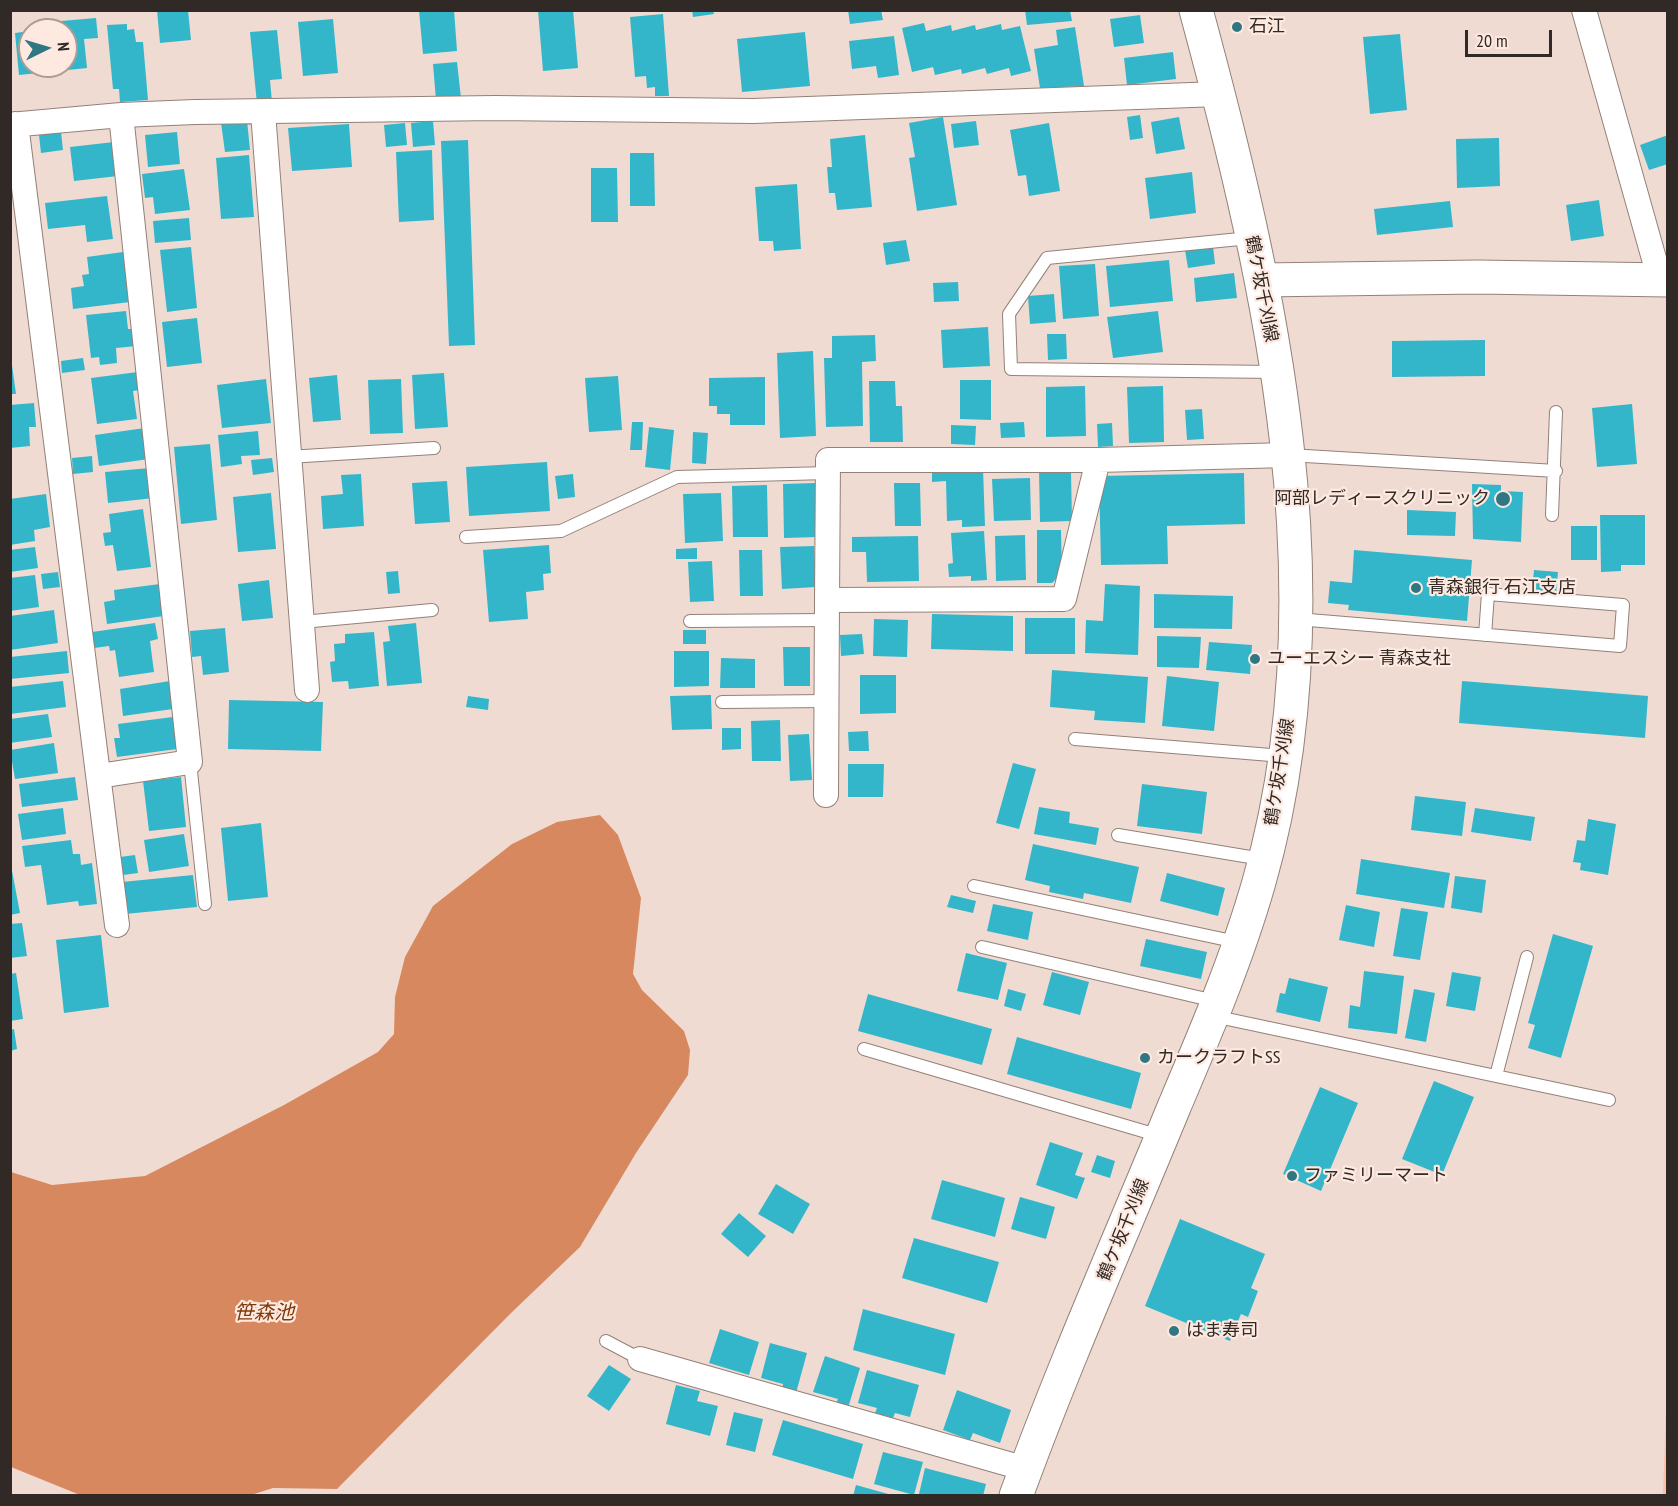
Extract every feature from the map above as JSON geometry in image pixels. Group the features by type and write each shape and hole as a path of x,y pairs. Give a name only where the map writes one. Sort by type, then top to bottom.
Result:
{"main road":[{"name":"鶴ケ坂千刈線","path":"1021,1482 1214,1009 1264,859 1285,756 1296,593 1288,455 1262,280 1219,94 1196,10"},
{"path":"1262,280 1478,277 1664,280"}],"street":[{"path":"1584,10 1664,280"},
{"path":"117,925 13,124 121,115 484,108 753,111 1219,94"},
{"path":"263,112 307,690"},
{"path":"99,776 190,762 121,115"},
{"path":"826,795 828,460 1098,460 1288,455"},
{"path":"827,610 1064,599 1098,460"},
{"path":"640,1359 1021,1482"}],"lane":[{"path":"1251,237 1047,258 1009,314 1011,369 1277,372"},
{"path":"1552,514 1556,471 1556,412"},
{"path":"288,457 434,448"},
{"path":"1288,455 1556,471"},
{"path":"466,537 561,531 677,477 828,473"},
{"path":"1295,619 1485,635 1620,646 1623,605 1488,594 1485,635"},
{"path":"302,622 432,610"},
{"path":"690,621 827,610"},
{"path":"722,702 827,701"},
{"path":"1075,739 1285,756"},
{"path":"190,762 206,904"},
{"path":"1118,836 1264,859"},
{"path":"974,886 1238,942"},
{"path":"982,946 1214,1009 1496,1076 1609,1100"},
{"path":"1496,1076 1527,957"},
{"path":"864,1049 1162,1137"},
{"path":"606,1341 640,1359"}],"shaded area":[{"path":"1667,1382 1668,1495 1663,1496 1663,1495"}],"water":[{"name":"笹森池","path":"600,815 618,835 641,898 633,974 642,990 684,1031 690,1050 688,1075 636,1153 580,1247 510,1314 337,1489 273,1488 248,1496 80,1495 11,1467 11,1172 52,1185 145,1176 284,1105 378,1052 394,1034 395,997 405,957 433,906 512,844 557,822"}],"building":[{"path":"157,10 188,10 191,40 160,43"},
{"path":"419,10 454,10 457,51 423,54"},
{"path":"538,10 573,10 578,68 543,71"},
{"path":"692,10 713,10 714,14 693,17"},
{"path":"848,10 881,10 883,20 850,24"},
{"path":"1025,10 1070,10 1072,21 1027,25"},
{"path":"663,14 669,96 655,96 655,87 647,88 646,76 635,77 630,17"},
{"path":"1140,15 1144,43 1114,47 1110,19"},
{"path":"96,18 98,38 84,39 87,68 78,69 78,20"},
{"path":"333,19 338,73 303,76 298,22"},
{"path":"924,23 926,31 951,25 952,31 975,25 976,30 1001,24 1002,30 1020,26 1031,71 1011,76 1009,68 987,74 985,68 962,74 961,69 935,75 933,67 912,72 902,28"},
{"path":"127,24 127,30 134,29 136,42 143,42 148,100 120,102 119,89 113,89 107,25"},
{"path":"1075,27 1084,86 1040,88 1034,49 1058,45 1056,30"},
{"path":"277,30 282,79 270,80 272,102 257,104 250,32"},
{"path":"805,32 810,86 742,92 737,39"},
{"path":"15,33 18,33 18,64"},
{"path":"1400,34 1407,110 1370,114 1363,37"},
{"path":"894,36 899,75 878,78 876,66 852,69 849,41"},
{"path":"1173,52 1176,79 1127,85 1124,58"},
{"path":"457,62 461,98 436,100 433,64"},
{"path":"1140,115 1143,138 1130,140 1127,117"},
{"path":"943,117 957,205 917,211 909,158 915,157 909,123"},
{"path":"1179,117 1185,149 1156,154 1151,122"},
{"path":"247,120 250,150 225,152 221,123"},
{"path":"433,121 435,145 413,147 411,123"},
{"path":"976,121 979,145 954,148 951,124"},
{"path":"405,123 407,145 386,147 384,125"},
{"path":"1049,123 1060,191 1029,196 1026,175 1018,176 1010,130"},
{"path":"349,124 352,167 292,171 288,128"},
{"path":"61,132 63,150 41,153 39,135"},
{"path":"177,132 180,164 148,167 145,135"},
{"path":"865,135 872,207 837,210 835,193 829,193 827,167 832,167 830,139"},
{"path":"1668,135 1668,164 1649,170 1640,145"},
{"path":"1499,138 1500,186 1457,188 1456,139"},
{"path":"468,140 475,345 449,346 441,141"},
{"path":"114,142 118,176 74,181 70,147"},
{"path":"432,150 434,220 399,222 396,152"},
{"path":"630,153 654,153 655,206 630,206"},
{"path":"249,155 254,217 221,219 216,158"},
{"path":"591,168 617,168 618,222 591,222"},
{"path":"184,169 190,210 155,214 153,197 145,198 142,174"},
{"path":"1192,172 1196,213 1150,219 1145,178"},
{"path":"797,184 801,249 774,251 773,241 759,241 755,187"},
{"path":"107,196 113,239 87,242 85,225 48,229 45,203"},
{"path":"1599,200 1604,236 1571,241 1566,205"},
{"path":"1450,201 1453,227 1377,235 1374,209"},
{"path":"189,218 191,240 155,243 153,221"},
{"path":"906,240 910,261 886,265 883,243"},
{"path":"1213,246 1215,264 1188,268 1185,250"},
{"path":"191,247 197,308 167,312 160,250"},
{"path":"123,252 130,302 73,309 71,288 84,286 82,275 89,274 87,257"},
{"path":"1169,260 1173,301 1110,307 1106,266"},
{"path":"1095,264 1099,316 1063,319 1059,266"},
{"path":"1234,273 1237,298 1196,302 1194,278"},
{"path":"958,282 959,301 934,302 933,283"},
{"path":"1054,294 1056,322 1030,324 1028,296"},
{"path":"126,311 128,329 135,329 137,346 116,348 117,363 100,365 99,357 91,358 86,315"},
{"path":"1158,311 1163,352 1113,358 1107,317"},
{"path":"197,318 202,363 167,367 162,322"},
{"path":"988,327 990,366 943,368 941,330"},
{"path":"1047,334 1066,334 1067,359 1048,360"},
{"path":"875,335 876,361 862,362 863,426 826,427 824,358 832,358 832,336"},
{"path":"1485,340 1485,376 1392,377 1392,341"},
{"path":"10,351 16,394 10,394"},
{"path":"813,351 816,436 780,438 777,353"},
{"path":"83,358 85,370 62,373 61,361"},
{"path":"138,372 140,390 133,391 137,419 97,424 91,378"},
{"path":"444,373 448,427 415,429 412,375"},
{"path":"337,375 341,420 313,422 309,378"},
{"path":"618,376 622,430 589,432 585,378"},
{"path":"765,377 765,425 730,425 730,414 717,414 717,406 709,406 709,378"},
{"path":"266,379 271,423 222,428 217,385"},
{"path":"401,379 403,433 370,434 368,380"},
{"path":"960,380 991,380 991,420 960,419"},
{"path":"869,381 895,381 896,406 902,406 903,442 870,442"},
{"path":"1085,386 1086,436 1046,437 1046,387"},
{"path":"1163,386 1164,442 1129,443 1127,387"},
{"path":"34,403 36,427 29,427 30,446 10,448 10,405"},
{"path":"1632,404 1637,464 1597,467 1592,408"},
{"path":"1202,409 1204,439 1187,440 1185,410"},
{"path":"632,422 643,422 642,450 630,450"},
{"path":"1024,422 1025,437 1001,438 1000,423"},
{"path":"1112,423 1113,446 1098,447 1097,424"},
{"path":"951,425 976,426 975,445 951,444"},
{"path":"649,427 674,430 670,470 645,467"},
{"path":"145,428 149,459 99,466 95,435"},
{"path":"258,431 260,455 241,456 242,464 221,467 218,435"},
{"path":"693,432 708,433 706,464 692,463"},
{"path":"210,444 217,520 181,524 174,447"},
{"path":"92,456 93,472 73,474 72,458"},
{"path":"272,458 274,472 253,475 251,460"},
{"path":"547,462 550,511 469,516 466,467"},
{"path":"150,468 154,498 108,503 105,472"},
{"path":"983,468 985,526 962,527 962,520 947,521 946,481 932,482 932,470"},
{"path":"1039,472 1071,472 1072,521 1040,522"},
{"path":"1244,473 1245,524 1167,526 1168,564 1101,565 1099,476"},
{"path":"361,474 364,526 323,529 321,496 343,494 341,475"},
{"path":"573,474 575,497 558,499 555,476"},
{"path":"1030,478 1031,520 994,521 992,479"},
{"path":"447,481 450,522 415,524 412,483"},
{"path":"816,483 818,537 784,538 783,484"},
{"path":"894,483 920,483 921,526 895,526"},
{"path":"1472,484 1501,485 1501,491 1523,492 1521,542 1473,539"},
{"path":"767,485 768,537 733,537 732,486"},
{"path":"271,493 276,549 238,552 233,497"},
{"path":"721,493 723,541 685,543 683,494"},
{"path":"46,494 50,527 34,530 35,541 10,545 10,499"},
{"path":"143,509 151,567 117,571 113,545 105,546 103,533 111,532 109,514"},
{"path":"1407,510 1456,512 1455,536 1407,535"},
{"path":"1600,515 1645,515 1645,565 1621,565 1621,571 1601,572"},
{"path":"1571,526 1597,526 1597,560 1571,560"},
{"path":"1037,530 1061,530 1062,573 1052,583 1037,583"},
{"path":"984,531 987,580 971,581 971,576 949,577 948,564 953,563 951,533"},
{"path":"1025,535 1026,580 996,581 995,536"},
{"path":"918,536 919,581 867,582 866,552 852,552 852,537"},
{"path":"549,545 551,573 543,574 544,590 526,592 528,619 489,622 483,550"},
{"path":"814,546 816,587 782,589 780,547"},
{"path":"35,547 38,568 10,572 10,550"},
{"path":"697,548 697,559 676,559 676,549"},
{"path":"739,550 762,550 763,596 740,596"},
{"path":"1354,550 1472,560 1467,621 1348,610 1349,605 1328,603 1330,581 1352,583"},
{"path":"712,561 714,601 690,602 688,562"},
{"path":"1534,570 1558,572 1556,594 1532,591"},
{"path":"398,571 400,593 388,594 386,572"},
{"path":"58,572 60,587 43,589 41,574"},
{"path":"35,575 39,607 10,611 10,578"},
{"path":"269,580 273,618 242,621 238,584"},
{"path":"160,584 164,616 107,624 104,602 115,600 114,590"},
{"path":"1105,584 1140,586 1138,655 1085,653 1086,620 1103,621"},
{"path":"1154,594 1233,596 1232,629 1154,628"},
{"path":"54,610 58,643 10,650 10,616"},
{"path":"932,614 1013,616 1013,651 931,649"},
{"path":"1025,618 1075,618 1075,654 1025,654"},
{"path":"874,619 908,620 907,657 873,656"},
{"path":"155,623 158,639 150,641 154,672 119,677 115,650 110,651 109,646 94,648 92,632"},
{"path":"416,623 422,683 387,686 383,642 390,641 388,626"},
{"path":"225,628 229,672 203,675 201,656 192,657 190,631"},
{"path":"683,630 706,630 706,644 683,644"},
{"path":"374,632 379,686 349,689 348,681 332,682 330,662 335,661 334,644 345,643 345,634"},
{"path":"862,634 864,654 841,656 840,635"},
{"path":"1157,636 1201,637 1199,668 1157,667"},
{"path":"1209,642 1252,645 1250,674 1206,670"},
{"path":"783,647 810,647 810,686 784,686"},
{"path":"67,651 69,673 10,679 10,657"},
{"path":"674,651 709,651 709,686 674,687"},
{"path":"721,658 755,659 755,688 720,688"},
{"path":"1052,670 1148,677 1145,723 1094,720 1095,711 1050,707"},
{"path":"860,675 896,675 896,713 860,714"},
{"path":"1167,676 1219,682 1214,731 1162,726"},
{"path":"63,681 66,707 10,714 10,687"},
{"path":"170,681 173,709 123,716 120,689"},
{"path":"1462,681 1648,696 1645,738 1459,723"},
{"path":"711,695 712,729 672,730 670,696"},
{"path":"468,696 489,699 488,710 466,707"},
{"path":"229,700 323,702 321,751 228,749"},
{"path":"48,714 52,737 10,743 10,719"},
{"path":"173,717 177,749 117,757 114,738 120,738 118,724"},
{"path":"780,720 781,761 752,761 751,721"},
{"path":"722,728 741,728 741,749 722,750"},
{"path":"868,731 869,751 849,751 848,732"},
{"path":"809,734 812,780 790,781 788,735"},
{"path":"54,743 58,773 15,779 10,750"},
{"path":"1013,763 1036,769 1019,829 996,823"},
{"path":"848,764 884,764 883,797 848,797"},
{"path":"75,777 78,800 22,807 19,784"},
{"path":"181,777 186,827 149,831 143,781"},
{"path":"1142,784 1207,792 1202,834 1137,826"},
{"path":"1415,796 1466,802 1462,836 1411,830"},
{"path":"1039,807 1070,812 1069,823 1099,828 1096,845 1034,834"},
{"path":"63,808 66,834 22,840 18,814"},
{"path":"1475,808 1535,817 1531,841 1471,832"},
{"path":"1588,819 1616,824 1608,875 1580,870 1581,863 1573,862 1577,840 1585,841"},
{"path":"261,823 268,897 228,901 221,828"},
{"path":"184,834 189,866 149,872 144,840"},
{"path":"71,840 73,854 80,854 81,865 92,863 97,904 79,906 78,901 47,905 41,865 25,867 22,846"},
{"path":"1033,844 1139,867 1131,903 1084,893 1083,899 1049,892 1050,886 1025,880"},
{"path":"135,855 138,873 123,875 120,857"},
{"path":"1361,859 1450,873 1444,908 1356,894"},
{"path":"10,860 20,913 10,915"},
{"path":"1167,873 1225,888 1218,916 1160,901"},
{"path":"193,875 197,907 125,914 122,882"},
{"path":"1455,876 1486,880 1482,913 1451,908"},
{"path":"951,895 976,901 973,913 947,907"},
{"path":"993,904 1033,912 1028,940 987,931"},
{"path":"1346,905 1380,912 1374,947 1339,940"},
{"path":"1401,908 1428,912 1420,960 1393,956"},
{"path":"22,923 27,956 10,958 10,924"},
{"path":"1553,934 1593,946 1561,1058 1528,1048 1535,1025 1528,1023"},
{"path":"101,935 109,1007 64,1013 56,940"},
{"path":"1146,939 1207,952 1201,979 1140,966"},
{"path":"966,953 1007,963 998,1000 957,991"},
{"path":"1364,971 1404,976 1397,1034 1348,1028 1350,1005 1360,1007"},
{"path":"1052,972 1089,982 1080,1015 1043,1005"},
{"path":"1452,972 1481,977 1475,1011 1446,1006"},
{"path":"16,973 23,1019 10,1021 10,974"},
{"path":"1289,978 1328,987 1320,1022 1276,1012 1280,993 1285,994"},
{"path":"1008,989 1026,994 1021,1011 1004,1006"},
{"path":"1414,989 1435,993 1426,1042 1405,1038"},
{"path":"868,994 992,1029 982,1065 858,1031"},
{"path":"14,1029 17,1049 10,1051 10,1030"},
{"path":"1017,1037 1141,1073 1131,1109 1007,1074"},
{"path":"1434,1081 1474,1097 1442,1175 1402,1159"},
{"path":"1320,1087 1358,1103 1321,1191 1283,1174"},
{"path":"1050,1142 1083,1153 1075,1175 1085,1178 1077,1199 1036,1185"},
{"path":"1097,1155 1115,1161 1110,1178 1091,1172"},
{"path":"942,1180 1005,1198 995,1237 931,1219"},
{"path":"776,1184 810,1204 793,1234 758,1214"},
{"path":"1020,1197 1055,1207 1046,1239 1011,1229"},
{"path":"739,1213 766,1236 748,1257 721,1234"},
{"path":"1180,1219 1265,1254 1251,1288 1258,1291 1248,1317 1241,1314 1230,1341 1145,1306"},
{"path":"914,1238 999,1262 987,1303 902,1278"},
{"path":"863,1309 955,1334 945,1375 853,1350"},
{"path":"720,1329 759,1342 749,1375 709,1363"},
{"path":"770,1343 807,1353 796,1393 782,1389 783,1384 761,1378"},
{"path":"825,1356 860,1368 848,1408 836,1404 838,1399 813,1392"},
{"path":"609,1365 631,1379 609,1411 587,1396"},
{"path":"867,1370 919,1385 910,1417 895,1413 893,1418 875,1413 877,1408 858,1403"},
{"path":"676,1385 700,1391 697,1401 718,1406 710,1436 666,1424"},
{"path":"957,1390 1011,1410 1000,1443 973,1433 970,1440 943,1430"},
{"path":"734,1412 763,1419 755,1452 726,1445"},
{"path":"783,1420 863,1444 853,1479 772,1455"},
{"path":"883,1452 923,1462 914,1495 874,1484"},
{"path":"925,1468 986,1484 983,1496 919,1494"},
{"path":"856,1485 892,1495 892,1496 853,1496"}],"place":[{"name":"石江","path":"1237,27"},
{"name":"阿部レディースクリニック","path":"1503,499"},
{"name":"青森銀行 石江支店","path":"1416,588"},
{"name":"ユーエスシー 青森支社","path":"1255,659"},
{"name":"カークラフトSS","path":"1145,1058"},
{"name":"ファミリーマート","path":"1292,1176"},
{"name":"はま寿司","path":"1174,1331"}]}
